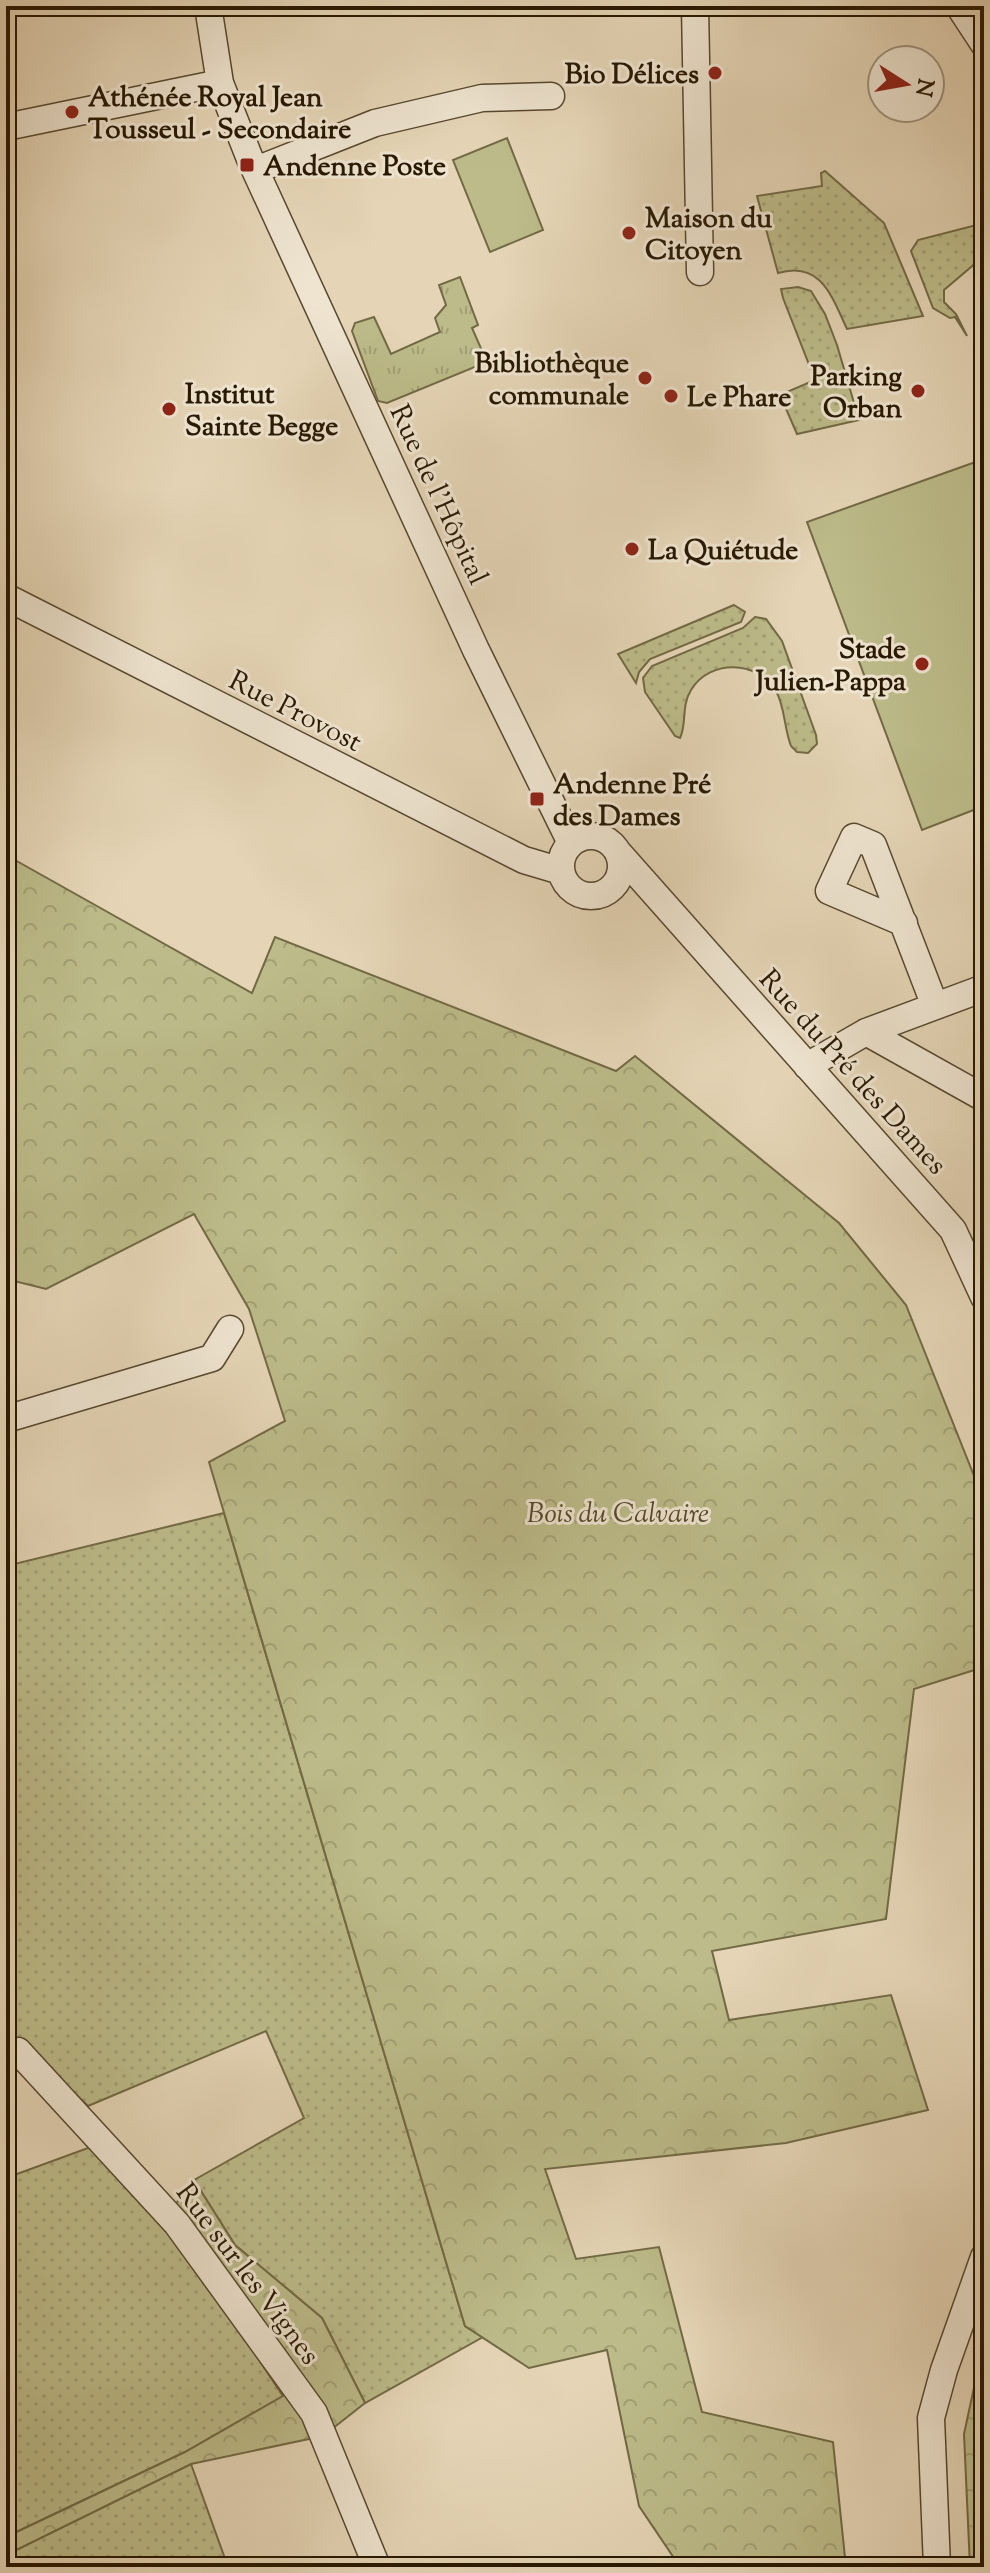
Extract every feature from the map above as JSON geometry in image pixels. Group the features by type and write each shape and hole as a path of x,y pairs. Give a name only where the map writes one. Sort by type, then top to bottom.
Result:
{"street":[{"name":"Rue de l'Hôpital","path":"208,6 220,83 256,170 476,650 571,843"},
{"path":"695,6 700,272"},
{"path":"959,6 984,44"},
{"path":"6,127 220,83"},
{"path":"256,170 375,123 482,98 551,96"},
{"name":"Rue Provost","path":"6,597 511,854 561,871"},
{"path":"609,889 620,871 617,851 610,842 590,835 571,843 564,851 561,871 570,887 579,893 600,894 609,889 633,889 658,900"},
{"name":"Rue du Pré des Dames","path":"617,851 953,1230 984,1297"},
{"path":"904,923 935,1006"},
{"path":"807,1066 866,1032 984,988"},
{"path":"866,1032 984,1098"},
{"path":"6,1419 212,1358 230,1329"},
{"name":"Rue sur les Vignes","path":"18,2051 177,2224 314,2413 377,2567"},
{"path":"937,2567 931,2418 944,2370 984,2257"}],"green space":[{"path":"507,138 543,230 490,252 453,160"},
{"path":"825,171 884,223 923,316 847,329 830,294 815,277 793,270 778,273 757,196 822,186 821,173"},
{"path":"984,223 984,260 977,262 944,290 944,302 956,314 967,336 955,317 950,318 933,308 911,251 918,240"},
{"path":"460,277 478,325 472,328 487,362 387,403 378,401 352,331 355,323 374,317 391,354 440,332 435,318 446,305 439,285"},
{"path":"798,287 811,291 825,314 859,420 797,434 780,395 815,380 781,289"},
{"name":"Stade Julien-Pappa","path":"984,459 984,806 922,830 807,522"},
{"path":"734,605 745,612 741,622 650,659 639,672 636,683 618,654"},
{"path":"755,617 766,619 782,641 816,735 817,744 808,753 797,752 791,746 776,691 757,673 734,667 710,673 699,680 688,696 680,738 675,736 645,692 643,678 652,666 743,628"},
{"name":"Bois du Calvaire","path":"6,855 252,993 275,937 616,1071 635,1056 839,1223 906,1305 984,1501 984,1667 914,1689 886,1919 712,1951 729,2020 891,1995 928,2110 786,2143 545,2169 576,2259 659,2247 702,2412 833,2442 846,2567 680,2567 639,2506 607,2350 529,2368 465,2326 209,1462 285,1421 249,1309 194,1214 46,1289 6,1279"},
{"path":"224,1513 465,2326 483,2337 365,2403 322,2318 235,2245 194,2180 304,2118 266,2031 88,2106 6,2029 6,1566"},
{"path":"88,2148 97,2148 165,2217 283,2396 185,2452 6,2537 6,2178"},
{"path":"194,2180 235,2245 322,2318 365,2403 323,2436 191,2464 6,2555 6,2537 185,2452 283,2396 165,2218"},
{"path":"984,2341 984,2567 970,2567 964,2434"},
{"path":"191,2464 228,2567 6,2567 6,2555"}],"place":[{"name":"Bio Délices","path":"715,73"},
{"name":"Athénée Royal Jean Tousseul - Secondaire","path":"72,112"},
{"name":"Andenne Poste","path":"247,165"},
{"name":"Maison du Citoyen","path":"629,233"},
{"name":"Bibliothèque communale","path":"645,378"},
{"name":"Parking Orban","path":"918,391"},
{"name":"Le Phare","path":"671,396"},
{"name":"Institut Sainte Begge","path":"169,409"},
{"name":"La Quiétude","path":"632,549"},
{"name":"Stade Julien-Pappa","path":"922,664"},
{"name":"Andenne Pré des Dames","path":"537,799"}]}
